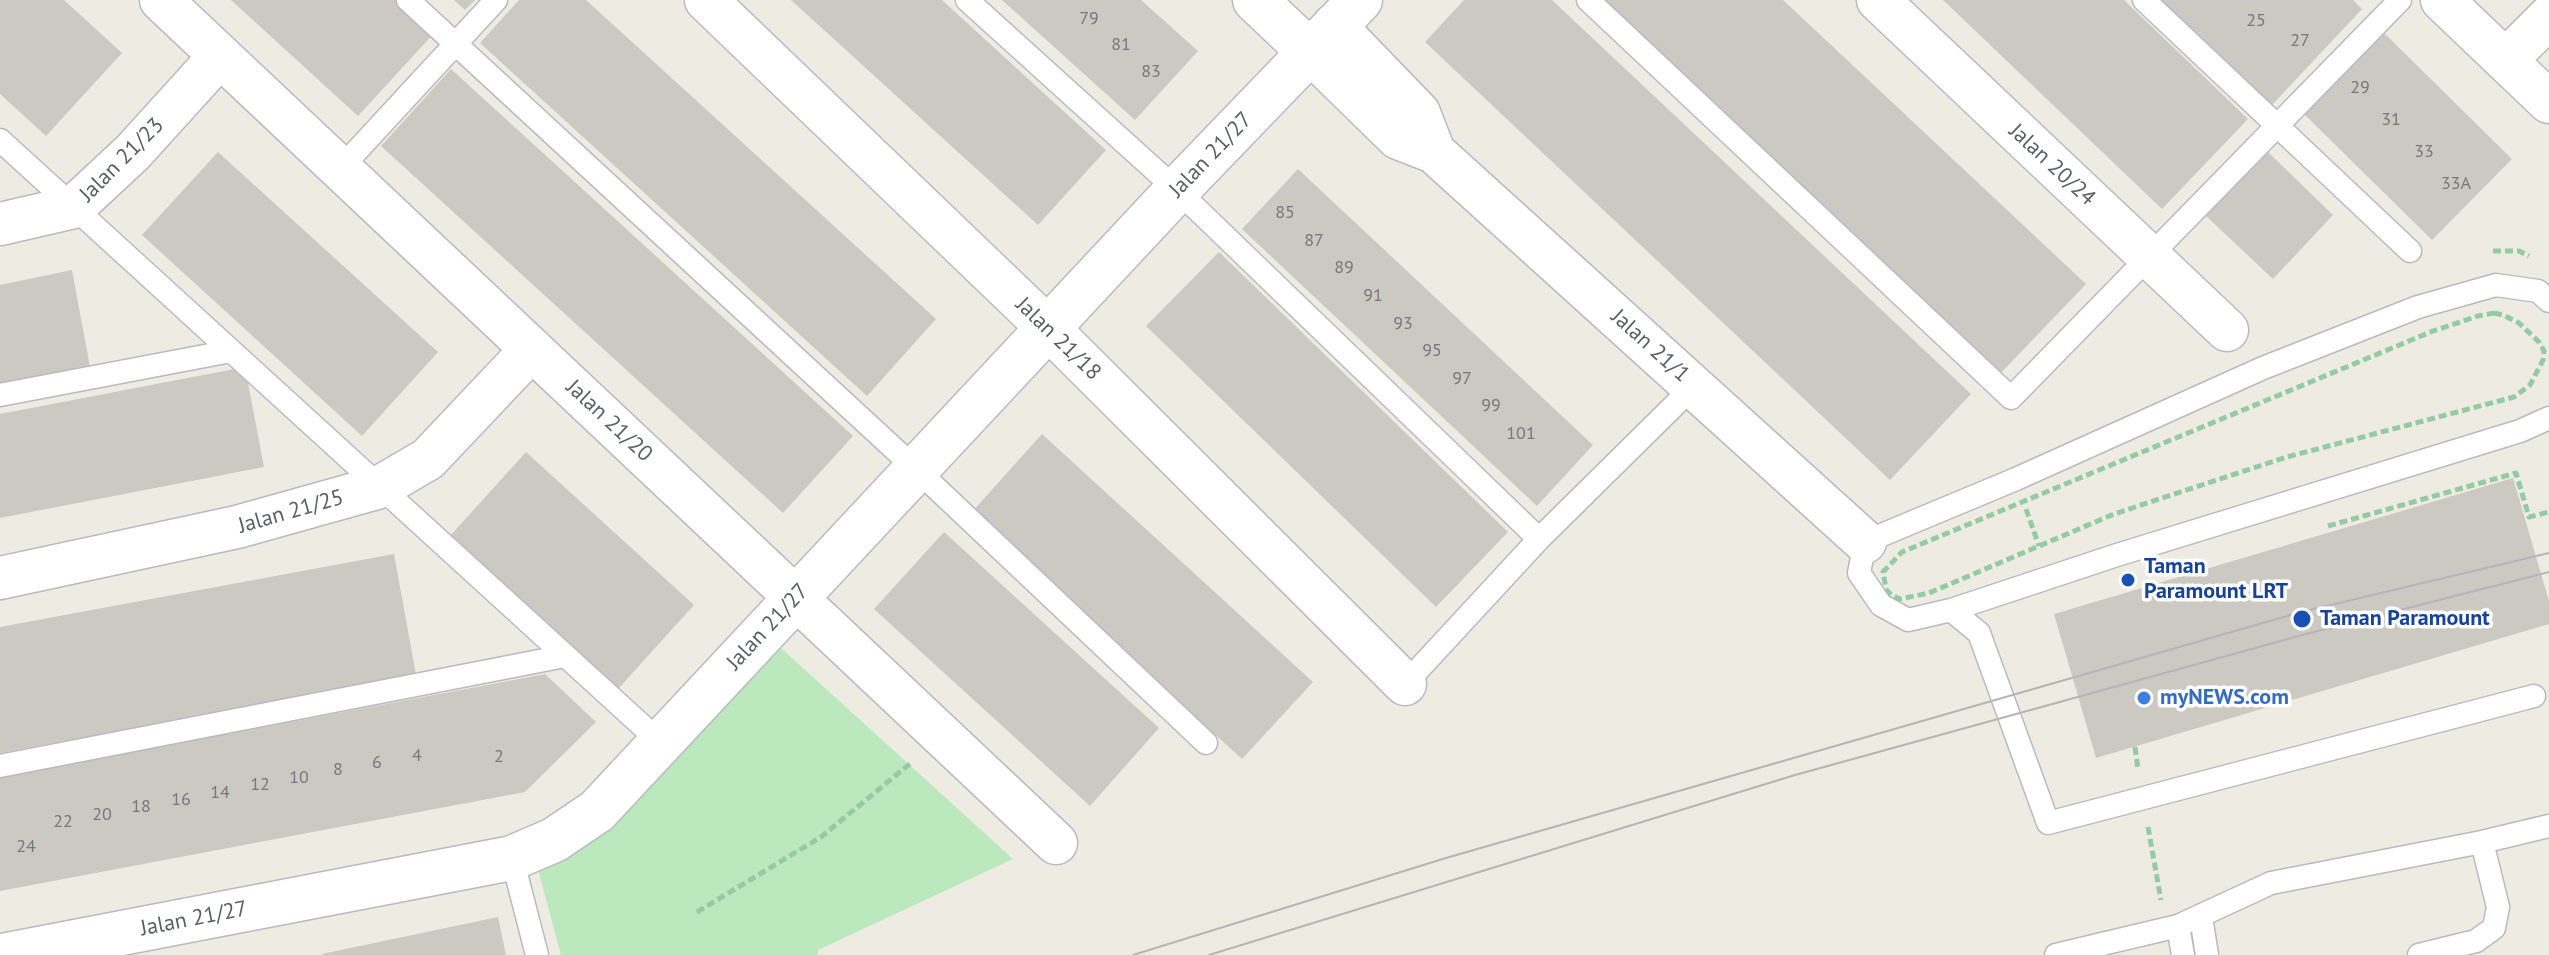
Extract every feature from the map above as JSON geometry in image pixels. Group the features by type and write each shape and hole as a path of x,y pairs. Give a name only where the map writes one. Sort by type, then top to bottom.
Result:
{"street":[{"name":"Jalan 21/20","path":"161,0 1056,843"},
{"name":"Jalan 21/18","path":"706,0 1048,328 1405,684"},
{"name":"Jalan 21/1","path":"1255,0 1328,19 1398,138 1434,152 1865,542"},
{"name":"Jalan 20/24","path":"1878,0 2227,330"},
{"path":"2442,0 2549,102"},
{"path":"2506,60 2549,17"},
{"name":"Jalan 21/27","path":"7,955 512,858 554,840 597,811 1177,190 1328,19"},
{"name":"Jalan 21/23","path":"0,224 74,207 133,152 220,56"},
{"name":"Jalan 21/25","path":"0,578 237,527 380,487 428,459 532,349"}],"lane":[{"path":"408,0 916,469 1206,743"},
{"path":"340,169 496,0"},
{"path":"967,0 1177,190 1539,539"},
{"path":"1588,0 2011,398 2400,0"},
{"path":"2144,0 2410,251"},
{"path":"0,140 660,742"},
{"path":"2549,301 2538,291 2496,285 2418,307 2263,368 2016,479 1865,542 1859,573 1881,605 1908,620 1951,610 2117,555 2520,431 2549,418"},
{"path":"0,395 231,351"},
{"path":"1405,684 1539,539 1694,386"},
{"path":"1951,610 1979,633 2048,823 2534,696"},
{"path":"0,766 565,656"},
{"path":"2056,955 2136,946 2271,883 2549,826"},
{"path":"2419,955 2476,941 2494,928 2498,907 2482,842"},
{"path":"512,858 537,955"},
{"path":"2201,917 2207,955"},
{"path":"2172,927 2183,955"}],"path":[{"path":"2494,313 2519,323 2544,351 2543,360 2530,385 2514,397 2287,457 2114,514 2039,546 1929,593 1900,599 1886,589 1883,572 1902,552 2433,331 2494,313"},
{"path":"2315,530 2516,473 2529,517 2549,512"},
{"path":"2027,511 2039,546"},
{"path":"697,912 821,837 943,737"},
{"path":"2135,747 2138,769"},
{"path":"2143,798 2172,927"}],"green space":[{"path":"781,648 1013,859 818,950 818,955 561,955 536,862 699,731"}],"building":[{"path":"0,0 64,0 122,53 46,136 0,94"},
{"path":"231,0 401,0 436,31 358,116"},
{"path":"454,0 475,0 465,10"},
{"path":"519,0 586,0 936,319 867,396 480,43"},
{"path":"791,0 942,0 1106,150 1038,225"},
{"path":"1002,0 1141,0 1198,51 1135,120"},
{"path":"1464,0 1552,0 1971,394 1890,480 1425,42"},
{"path":"1600,0 1783,0 2086,284 1999,375"},
{"path":"1943,0 2124,0 2248,119 2162,209"},
{"path":"2160,0 2353,0 2362,9 2272,105"},
{"path":"2383,32 2512,159 2432,240 2303,113"},
{"path":"451,69 853,436 783,513 381,146"},
{"path":"2267,151 2333,215 2273,279 2205,215"},
{"path":"218,152 438,352 362,436 142,235"},
{"path":"1298,169 1593,445 1537,506 1242,229"},
{"path":"1219,252 1508,532 1436,607 1146,326"},
{"path":"72,270 90,367 0,384 0,285"},
{"path":"245,367 264,467 0,518 0,414"},
{"path":"1042,434 1313,682 1242,759 971,513"},
{"path":"526,452 694,605 618,689 450,536"},
{"name":"Taman Paramount","path":"2513,478 2549,601 2549,624 2096,758 2054,614"},
{"path":"944,532 1159,728 1090,806 874,609"},
{"path":"394,554 416,675 0,753 0,627"},
{"path":"545,674 596,722 525,792 0,891 0,777"},
{"path":"498,917 506,955 322,955 322,954"}],"tram line":[{"path":"1133,955 1446,858 2301,612 2549,553"},
{"path":"1209,955 1795,775 2306,634 2549,572"}],"place":[{"name":"Taman Paramount LRT","path":"2128,580"},
{"name":"Taman Paramount","path":"2302,619"},
{"name":"myNEWS.com","path":"2144,698"}]}
